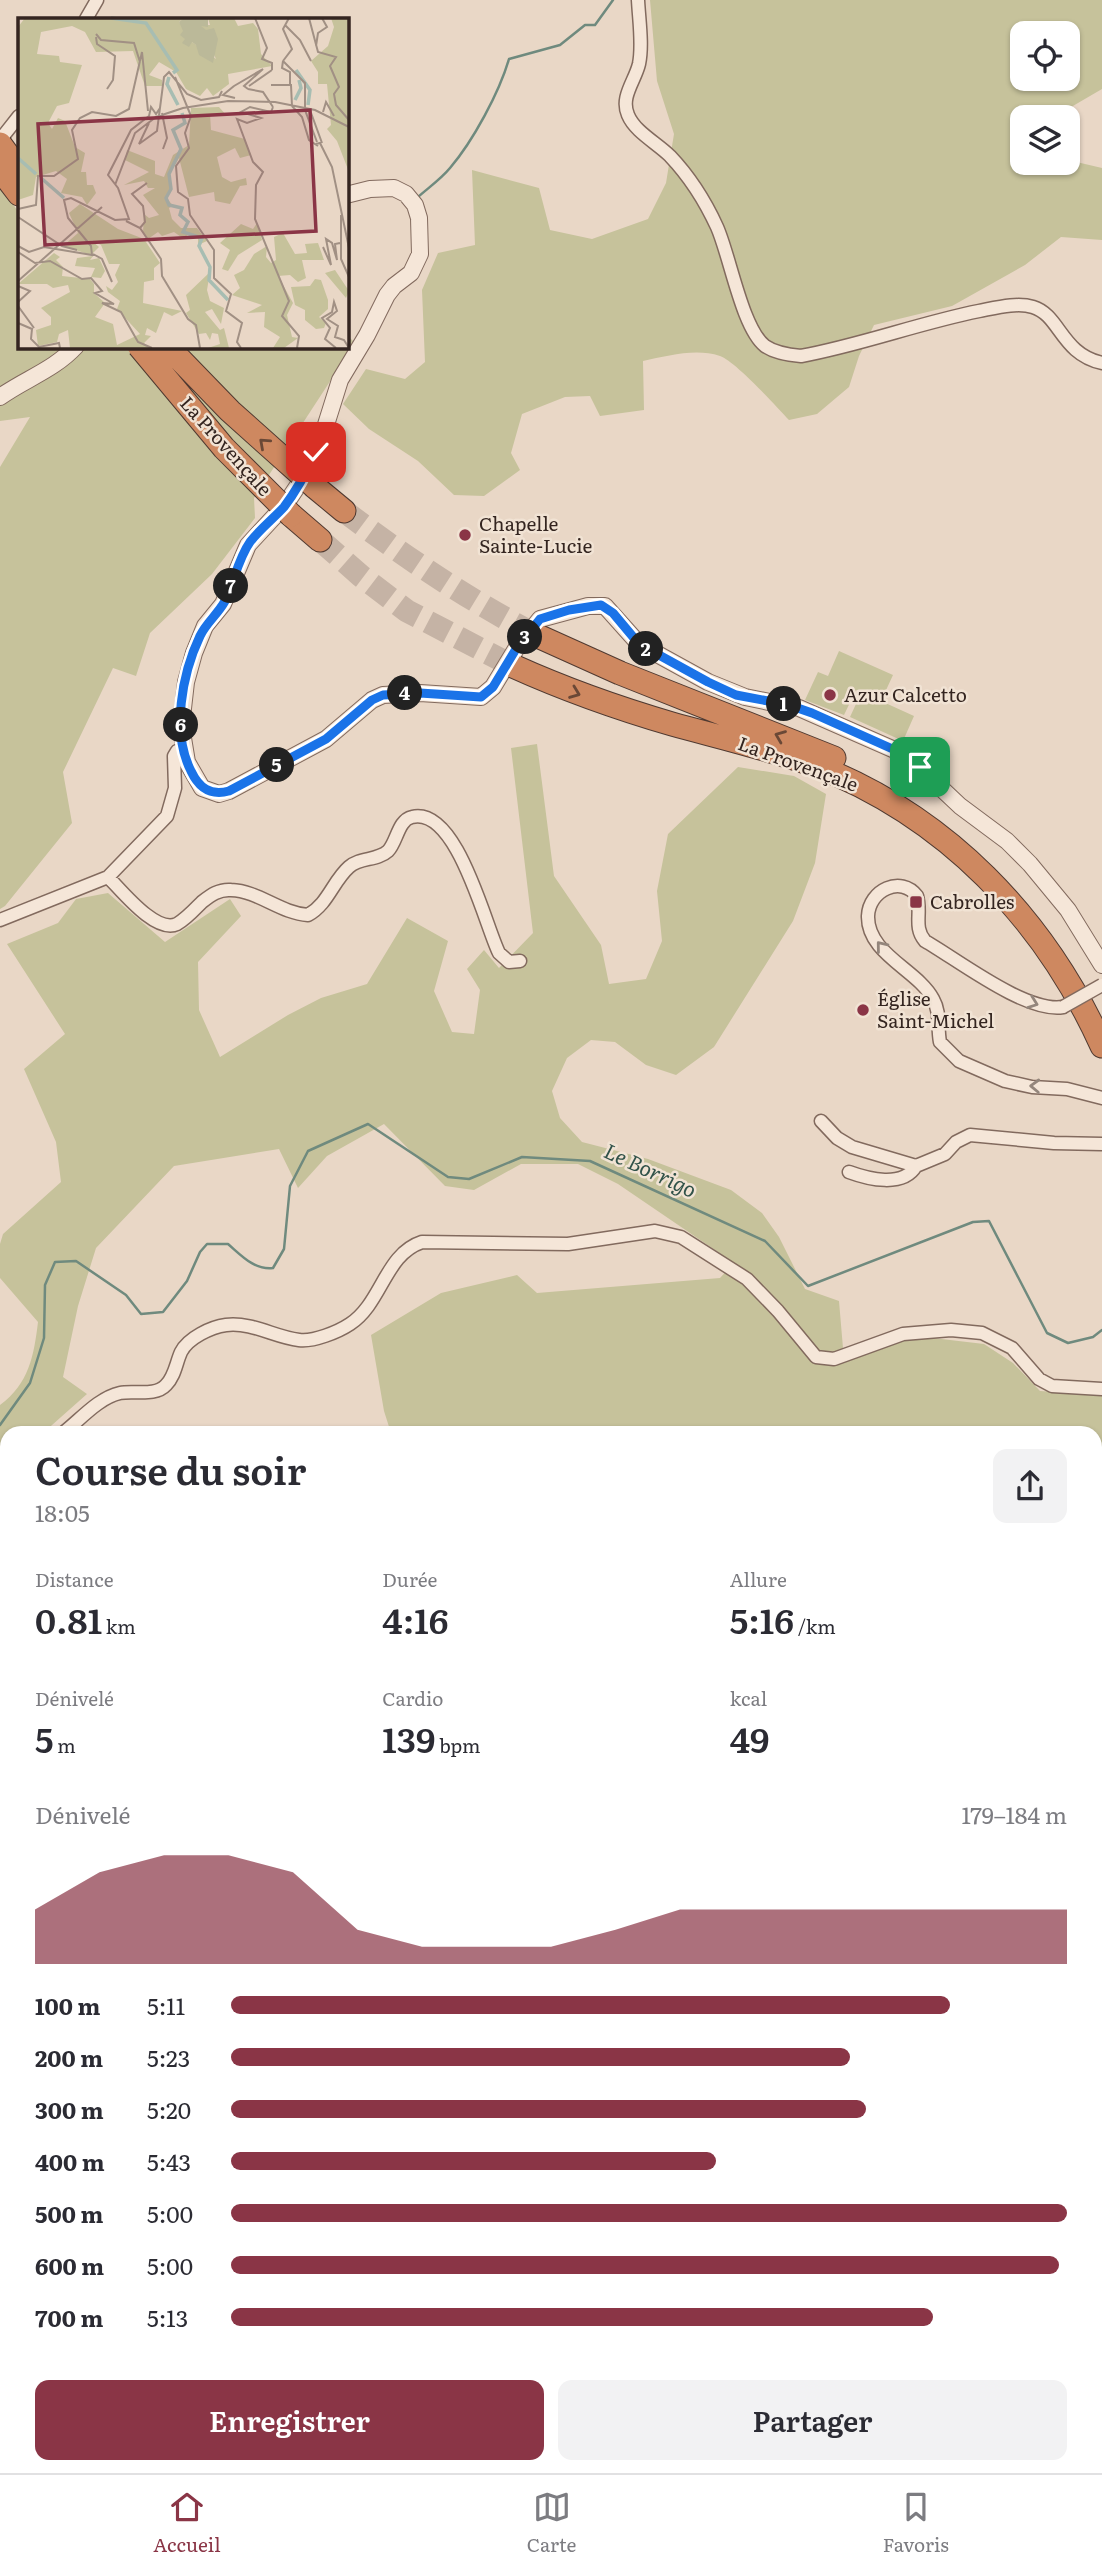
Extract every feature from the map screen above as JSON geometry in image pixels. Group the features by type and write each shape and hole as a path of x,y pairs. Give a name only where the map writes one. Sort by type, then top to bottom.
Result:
{"highway":[{"path":"0,142 12,175"},
{"name":"La Provençale","path":"141,348 224,448 320,540"},
{"name":"La Provençale","path":"169,348 230,411 344,511"},
{"name":"La Provençale","path":"540,637 628,677 831,756 922,805 981,851 1028,900 1064,948 1102,1012"},
{"name":"La Provençale","path":"513,666 615,707 814,765 868,790 911,815 968,858 1027,920 1061,969 1102,1045"}],"street":[{"path":"87,18 97,0"},
{"path":"638,0 639,63 626,96 628,115 636,127 671,157 704,203 717,225 743,304 764,345 789,355 814,354 943,318 993,309 1031,306 1041,310 1079,355 1102,363"},
{"path":"0,142 18,117"},
{"path":"348,194 370,189 394,188 406,194 415,205 419,218 420,254 411,273 387,295 344,373 307,472 285,505 248,545 223,604 199,637 189,666 181,726 187,762 202,788 219,793 229,791 326,739 372,700 383,695 420,693 481,697 493,687 516,649 540,619 569,610 601,605 613,613 639,644 708,682 736,695 789,705 812,713 906,755 969,814 1007,841 1030,864 1068,910 1102,965"},
{"path":"0,397 13,387 43,372 73,348"},
{"path":"0,920 108,877 167,816 175,788 174,756 177,751 183,749"},
{"path":"108,877 144,912 158,923 166,925 176,924 219,891 246,893 287,911 308,915 320,907 344,871 352,864 388,851 405,821 412,817 421,817 431,821 458,849 499,953 509,961 520,961"},
{"path":"1102,985 1063,1007 1049,1008 1023,1000 925,941 918,929 920,904 912,890 905,886 893,886 882,891 872,903 868,916 873,936 885,952 932,996 939,1015 940,1042 959,1061 1005,1082 1067,1089 1102,1098"},
{"path":"821,1121 837,1138 852,1147 916,1166"},
{"path":"849,1172 882,1180 900,1178 913,1171 916,1166 945,1154 956,1142 970,1135 1054,1143 1102,1144"},
{"path":"72,1426 106,1398 120,1393 158,1391 165,1387 173,1376 185,1345 205,1332 226,1325 258,1327 300,1340 318,1338 350,1324 370,1304 398,1256 410,1246 422,1242 568,1244 656,1231 681,1237 747,1279 816,1357 834,1359 903,1334 951,1329 982,1333 1012,1348 1039,1379 1052,1386 1102,1389"}],"shaded area":[{"path":"650,0 1102,0 1102,89 1075,105 1010,105 1010,175 1080,175 1080,163 1102,168 1102,240 1061,237 1025,265 952,306 874,325 859,356 849,387 817,414 789,420 745,375 720,356 691,353 643,361 644,410 600,416 590,396 565,397 522,414 511,453 520,470 484,496 454,495 418,461 369,429 343,404 366,369 405,379 425,362 422,290 438,253 475,245 472,170 539,188 550,230 592,239 648,219 666,183 674,134 657,81"},
{"path":"0,185 18,212 18,348 348,348 348,336 355,343 254,498 255,518 212,574 150,633 136,676 113,668 63,772 72,823 0,909 0,467 30,417 0,421"},
{"path":"839,651 893,675 881,701 914,716 903,741 850,717 861,693 856,690 844,715 805,700 818,672 828,676"},
{"path":"537,744 554,876 601,945 609,984 646,979 662,941 657,891 668,834 738,767 794,776 826,794 815,863 793,921 714,1047 676,1075 646,1065 615,1042 591,1040 567,1058 552,1091 560,1118 582,1142 648,1159 731,1190 762,1213 779,1237 805,1289 839,1301 844,1360 916,1336 984,1344 1013,1363 1040,1391 1102,1395 1102,1426 389,1426 371,1335 441,1293 517,1275 537,1293 720,1278 734,1263 618,1184 578,1164 521,1164 474,1190 445,1186 384,1124 327,1156 298,1188 279,1149 174,1166 96,1248 78,1306 63,1377 87,1394 51,1426 0,1426 0,1405 18,1388 24,1378 32,1357 38,1322 0,1278 0,1244 3,1234 61,1182 56,1142 24,1069 65,1034 7,944 58,923 76,899 108,893 165,942 230,899 241,916 198,962 199,1010 220,1057 321,998 367,984 407,918 448,941 434,991 452,1032 474,1034 480,990 467,969 484,950 499,968 533,933 511,748"}],"waterway":[{"path":"418,197 446,172 468,144 492,101 509,59 560,45 585,25 595,25 613,0"},
{"name":"Le Borrigo","path":"0,1425 30,1383 44,1338 45,1285 55,1262 76,1261 126,1295 141,1314 163,1312 187,1281 200,1252 207,1244 228,1244 254,1264 273,1268 284,1249 290,1186 308,1151 368,1124 448,1177 469,1179 522,1157 590,1161 765,1241 808,1286 973,1222 989,1221 1047,1333 1068,1343 1093,1337 1102,1330"}],"tunnel":[{"path":"344,511 439,578 540,637"},
{"path":"320,540 407,611 513,666"}],"place":[{"name":"Chapelle Sainte-Lucie","path":"465,535"},
{"name":"Azur Calcetto","path":"830,695"},
{"name":"Cabrolles","path":"916,902"},
{"name":"Église Saint-Michel","path":"863,1010"}],"route":[{"path":"316,452 307,472 285,505 258,531 248,545 223,604 199,637 189,666 181,714 183,749 195,780 202,788 219,793 229,791 326,739 372,700 383,695 420,693 481,697 493,687 516,649 540,619 595,605 609,609 628,634 646,649 708,682 736,695 789,705 812,713 906,755 920,767"}]}
